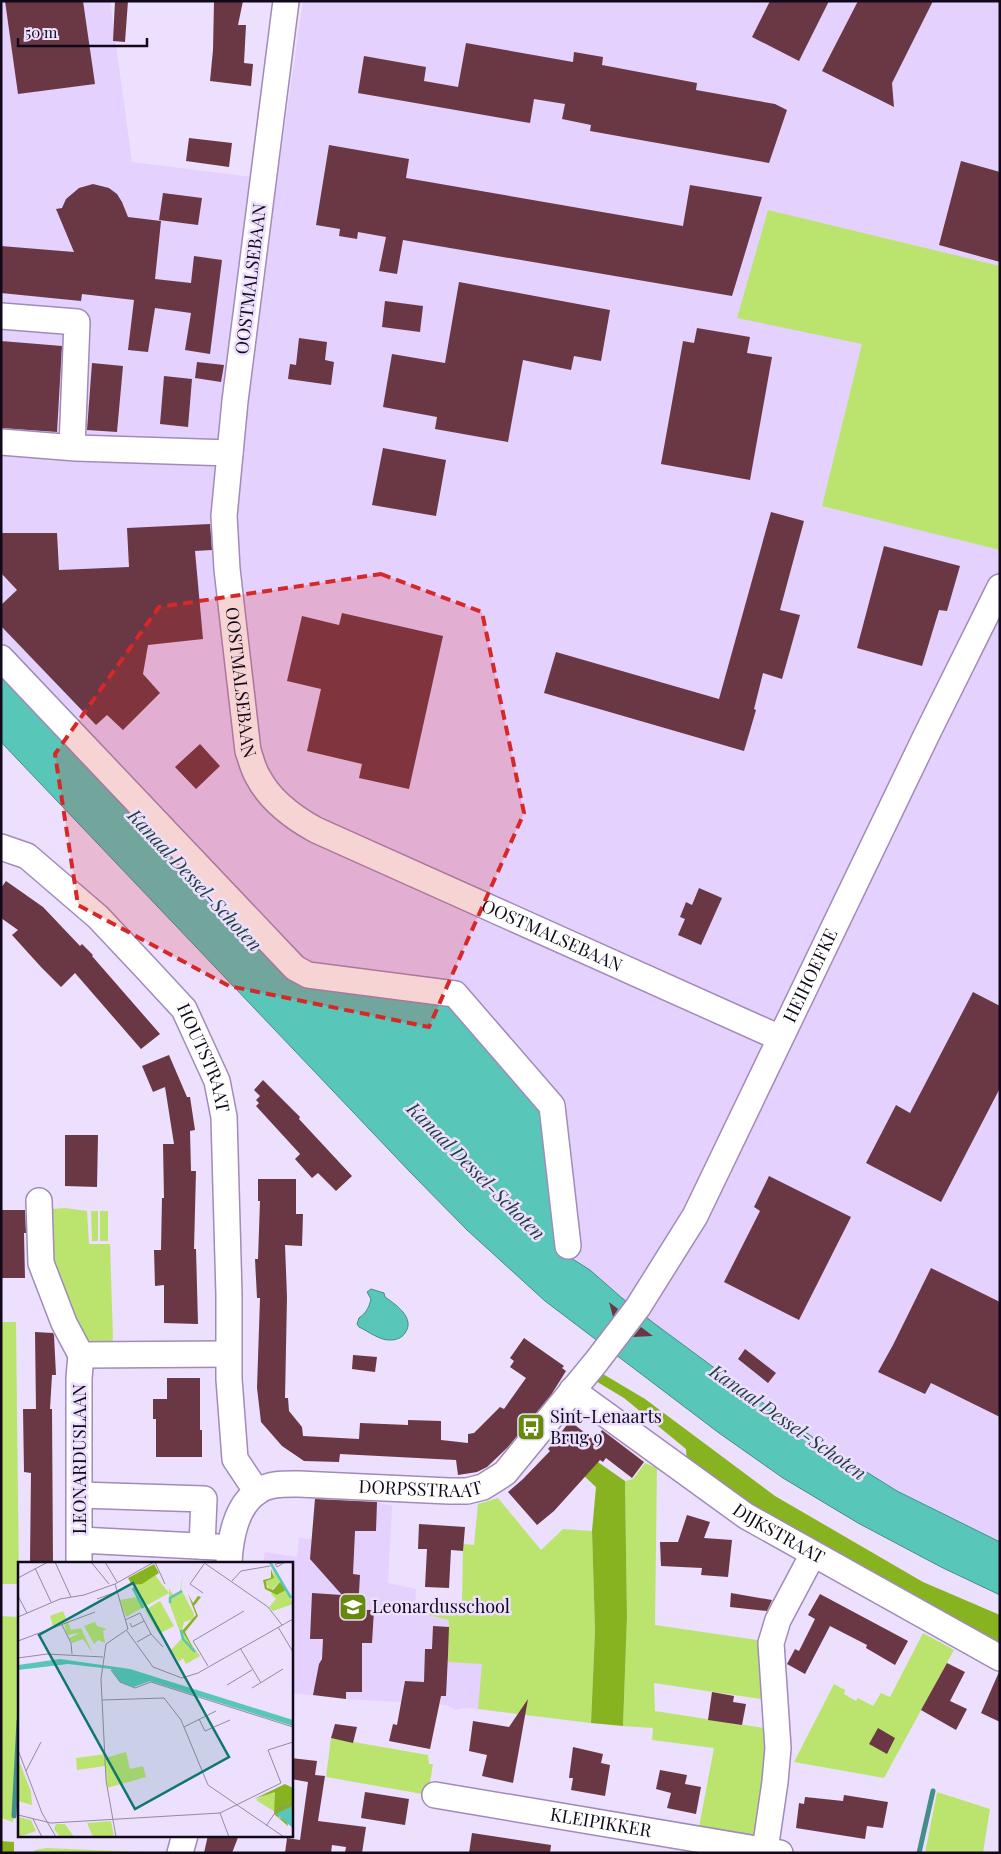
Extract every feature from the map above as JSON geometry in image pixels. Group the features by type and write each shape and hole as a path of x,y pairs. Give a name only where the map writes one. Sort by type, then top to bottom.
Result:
{"street":[{"name":"OOSTMALSEBAAN","path":"286,1 230,453 224,516 227,569 248,751 258,777 271,795 288,812 316,830 780,1038"},
{"path":"1,316 77,322 72,447"},
{"path":"1,442 72,447 230,453"},
{"name":"HEIHOEFKE","path":"602,1353 638,1307 695,1216 926,736 1000,587"},
{"path":"1,658 295,968 308,975 455,994 552,1106 568,1246"},
{"name":"HOUTSTRAAT","path":"1,847 27,856 98,918 153,975 184,1009 217,1081 224,1117 226,1154 229,1295 228,1354 235,1459 257,1492"},
{"path":"39,1201 41,1263 64,1323 81,1355 228,1354"},
{"name":"DORPSSTRAAT","path":"257,1492 275,1485 299,1484 449,1491 467,1491 484,1486 505,1473 602,1353"},
{"name":"LEONARDUSLAAN","path":"79,1551 79,1378 81,1355"},
{"name":"DIJKSTRAAT","path":"572,1390 746,1516 1000,1658"},
{"path":"79,1551 202,1546 229,1555 235,1525 243,1507 257,1492"},
{"path":"80,1495 204,1499 202,1546"},
{"name":"KLEIPIKKER","path":"435,1795 772,1851 778,1748 772,1638 778,1620 813,1554"},
{"path":"180,1853 185,1836"}],"highlighted area":[{"path":"381,574 482,612 524,813 429,1027 229,986 78,905 55,754 159,607"}],"shaded area":[{"path":"1,1 110,1 132,162 277,180 303,1 1000,1 1000,1542 897,1491 833,1451 747,1392 563,1253 1,666"},
{"name":"Leonardusschool","path":"315,1499 377,1502 392,1506 388,1583 416,1589 415,1612 439,1618 482,1623 591,1723 478,1709 464,1708 455,1710 446,1705 346,1699 292,1693 292,1562 263,1562 265,1552 297,1557 299,1538 312,1539"}],"green space":[{"path":"768,210 1000,266 1000,550 822,506 862,344 737,318"},
{"path":"65,1208 87,1211 89,1244 110,1244 113,1338 112,1343 91,1349 92,1341 80,1339 50,1263 50,1213 53,1209"},
{"path":"91,1211 98,1211 98,1241 92,1241"},
{"path":"100,1211 108,1211 108,1241 100,1241"},
{"path":"1,1322 16,1322 18,1584 1,1584"},
{"path":"598,1371 645,1399 775,1496 923,1582 1000,1615 1000,1648 751,1511 687,1464 686,1449 624,1398 594,1380"},
{"path":"595,1460 625,1481 627,1617 623,1726 591,1723 595,1631 592,1531 596,1487 583,1475"},
{"path":"645,1463 657,1468 655,1625 764,1641 768,1700 654,1683 655,1711 770,1729 757,1834 751,1839 698,1832 714,1748 652,1740 653,1728 623,1726 627,1617 625,1481 633,1479"},
{"path":"498,1498 541,1550 563,1529 592,1531 595,1631 591,1723 478,1709 482,1664 448,1662 449,1620 415,1612 416,1601 462,1604 463,1544 474,1545 478,1504"},
{"path":"1,1616 18,1617 18,1738 13,1822 1,1818"},
{"path":"923,1633 954,1650 884,1778 794,1762 834,1684 845,1690 844,1694 856,1701 858,1698 873,1706 881,1693 890,1697"},
{"path":"331,1738 428,1755 429,1764 433,1764 428,1795 326,1777"},
{"path":"937,1792 990,1809 983,1853 925,1853"},
{"path":"1,1841 14,1842 14,1853 1,1853"},
{"path":"46,1848 166,1853 32,1853 35,1850"}],"water":[{"name":"Kanaal Dessel-Schoten","path":"1,666 301,980 455,1002 548,1108 563,1253 590,1270 655,1324 747,1392 833,1451 897,1491 1000,1542 1000,1595 941,1567 858,1523 783,1478 719,1433 545,1301 467,1230 1,742"},
{"path":"371,1289 384,1293 385,1297 403,1312 408,1322 408,1327 401,1337 393,1340 383,1339 359,1327 357,1324 359,1318 369,1305 371,1299 367,1292"}],"building":[{"path":"5,1 83,1 95,84 18,94"},
{"path":"115,1 128,1 125,42 113,41"},
{"path":"214,1 243,1 238,25 246,25 244,63 253,64 251,86 210,81"},
{"path":"770,1 829,1 799,61 752,37"},
{"path":"858,1 933,1 892,83 894,107 822,71"},
{"path":"466,43 573,62 574,52 603,57 602,65 697,83 696,90 775,104 787,110 769,163 590,131 591,125 562,119 565,104 534,99 530,123 358,93 364,56 426,67 424,81 458,87"},
{"path":"189,138 232,143 229,167 186,161"},
{"path":"329,145 409,159 406,178 683,226 690,185 762,197 732,296 403,240 397,274 379,271 386,237 358,232 357,239 339,236 340,229 316,225"},
{"path":"961,161 1000,172 1000,262 939,245"},
{"path":"93,184 109,188 117,194 128,217 161,221 155,279 191,283 194,256 222,260 210,354 185,350 191,313 155,308 148,352 128,350 134,300 82,294 81,301 1,293 1,246 74,252 56,209 62,208 66,199 79,188"},
{"path":"163,193 202,198 198,225 159,220"},
{"path":"459,282 610,310 601,361 574,356 571,370 523,360 508,442 435,429 437,417 383,407 392,354 445,363"},
{"path":"385,301 423,306 420,332 382,327"},
{"path":"697,328 750,337 747,353 772,357 750,480 661,464 683,341 694,343"},
{"path":"299,338 327,342 325,360 334,362 331,385 288,379 290,364 296,365"},
{"path":"1,341 62,346 57,432 1,428"},
{"path":"197,362 224,365 221,382 195,378"},
{"path":"92,363 123,366 117,432 87,430"},
{"path":"164,376 192,379 188,427 160,424"},
{"path":"383,448 446,460 436,516 372,505"},
{"path":"771,512 804,521 780,610 800,615 782,679 763,673 754,709 756,710 744,751 544,693 556,652 719,699"},
{"path":"210,524 212,550 195,551 203,639 148,645 143,674 160,693 123,730 107,715 96,725 1,626 1,605 17,590 1,573 1,533 57,533 59,570 129,567 127,528"},
{"path":"884,546 960,566 947,611 939,610 922,666 857,648"},
{"path":"342,613 443,636 409,789 359,778 362,764 307,751 321,689 287,681 302,616 339,625"},
{"path":"200,744 220,766 196,789 175,767"},
{"path":"6,881 43,907 80,946 82,944 160,1034 141,1049 75,973 61,987 12,935 18,930 1,918 1,888"},
{"path":"699,888 722,898 701,945 678,935 685,919 680,917 686,902 692,905"},
{"path":"973,992 1000,1006 1000,1088 941,1202 866,1163 896,1105 910,1113"},
{"path":"169,1055 187,1097 190,1097 195,1130 190,1131 191,1171 196,1171 194,1249 196,1249 198,1324 164,1323 164,1285 155,1286 154,1250 161,1250 162,1198 164,1198 163,1144 174,1144 165,1087 153,1092 142,1066"},
{"path":"263,1080 300,1117 299,1119 352,1176 336,1191 318,1173 312,1178 295,1159 300,1154 256,1106 259,1103 256,1100 260,1096 254,1090"},
{"path":"65,1135 98,1135 97,1187 65,1186"},
{"path":"769,1176 851,1217 799,1320 724,1282 760,1211 754,1207"},
{"path":"258,1179 296,1179 296,1214 303,1214 302,1246 285,1245 287,1297 285,1398 288,1398 289,1411 302,1427 303,1436 359,1439 360,1423 408,1425 408,1420 441,1421 441,1440 468,1443 468,1434 474,1433 500,1407 504,1409 526,1378 510,1367 514,1361 510,1358 524,1338 564,1366 562,1368 566,1371 551,1395 508,1447 487,1467 477,1472 458,1475 456,1460 340,1454 339,1462 304,1461 282,1446 261,1422 257,1388 260,1298 257,1298 255,1259 258,1259 260,1201 258,1201"},
{"path":"1,1210 25,1210 25,1278 1,1278"},
{"path":"931,1268 1000,1302 1000,1417 931,1383 925,1394 878,1372"},
{"path":"609,1302 618,1309 613,1317"},
{"path":"641,1327 653,1336 633,1337"},
{"path":"35,1332 53,1333 56,1375 52,1375 50,1409 52,1409 53,1562 30,1562 31,1473 24,1472 23,1409 36,1409"},
{"path":"745,1349 776,1373 768,1383 738,1359"},
{"path":"353,1355 377,1357 375,1372 352,1369"},
{"path":"167,1378 200,1378 202,1457 156,1457 156,1419 153,1419 153,1399 167,1399"},
{"path":"570,1421 595,1441 602,1430 644,1462 632,1478 606,1458 603,1462 600,1460 554,1511 537,1525 508,1492 550,1451 548,1449"},
{"path":"315,1499 377,1502 376,1531 355,1531 353,1574 360,1575 358,1610 374,1610 372,1643 362,1643 362,1692 346,1692 346,1699 313,1695 319,1664 322,1659 323,1639 310,1639 312,1593 342,1595 310,1559"},
{"path":"687,1515 710,1522 704,1538 732,1540 728,1577 701,1575 702,1568 661,1566 660,1542 678,1542"},
{"path":"419,1524 465,1527 463,1551 451,1550 449,1588 425,1587 427,1549 418,1549"},
{"path":"731,1593 772,1600 767,1611 730,1607"},
{"path":"820,1594 908,1641 895,1665 866,1648 867,1645 830,1626 805,1674 787,1664 795,1649 799,1651 815,1619 808,1615"},
{"path":"433,1626 449,1627 446,1696 441,1696 430,1749 389,1741 393,1724 397,1725 405,1681 424,1682 425,1649 432,1649"},
{"path":"947,1663 965,1672 950,1701 967,1709 956,1730 921,1710"},
{"path":"1000,1672 1000,1722 981,1713"},
{"path":"712,1692 734,1696 733,1702 746,1704 742,1725 708,1720"},
{"path":"528,1699 513,1783 482,1776 487,1755 469,1751 473,1721 509,1727"},
{"path":"335,1724 357,1727 353,1743 331,1738"},
{"path":"878,1728 895,1738 887,1754 869,1744"},
{"path":"573,1747 603,1754 601,1763 610,1765 605,1796 571,1790 573,1778 569,1778"},
{"path":"292,1758 317,1761 315,1775 325,1776 318,1821 366,1827 362,1853 345,1853 346,1847 332,1845 331,1853 285,1853 287,1838 300,1840 308,1782 292,1779"},
{"path":"660,1770 687,1775 685,1784 701,1787 696,1814 667,1808 671,1793 656,1789"},
{"path":"365,1792 409,1799 405,1825 361,1818"},
{"path":"844,1795 888,1802 883,1828 867,1826 865,1839 796,1828 799,1803 804,1804 805,1797 843,1801"},
{"path":"472,1833 551,1845 550,1853 469,1853"},
{"path":"208,1836 239,1836 232,1853 204,1853"}],"waterway":[{"path":"14,1816 18,1740"},
{"path":"919,1853 933,1791"}],"place":[{"name":"Sint-Lenaarts Brug 9","path":"531,1427"},
{"name":"Leonardusschool","path":"353,1607"}]}
